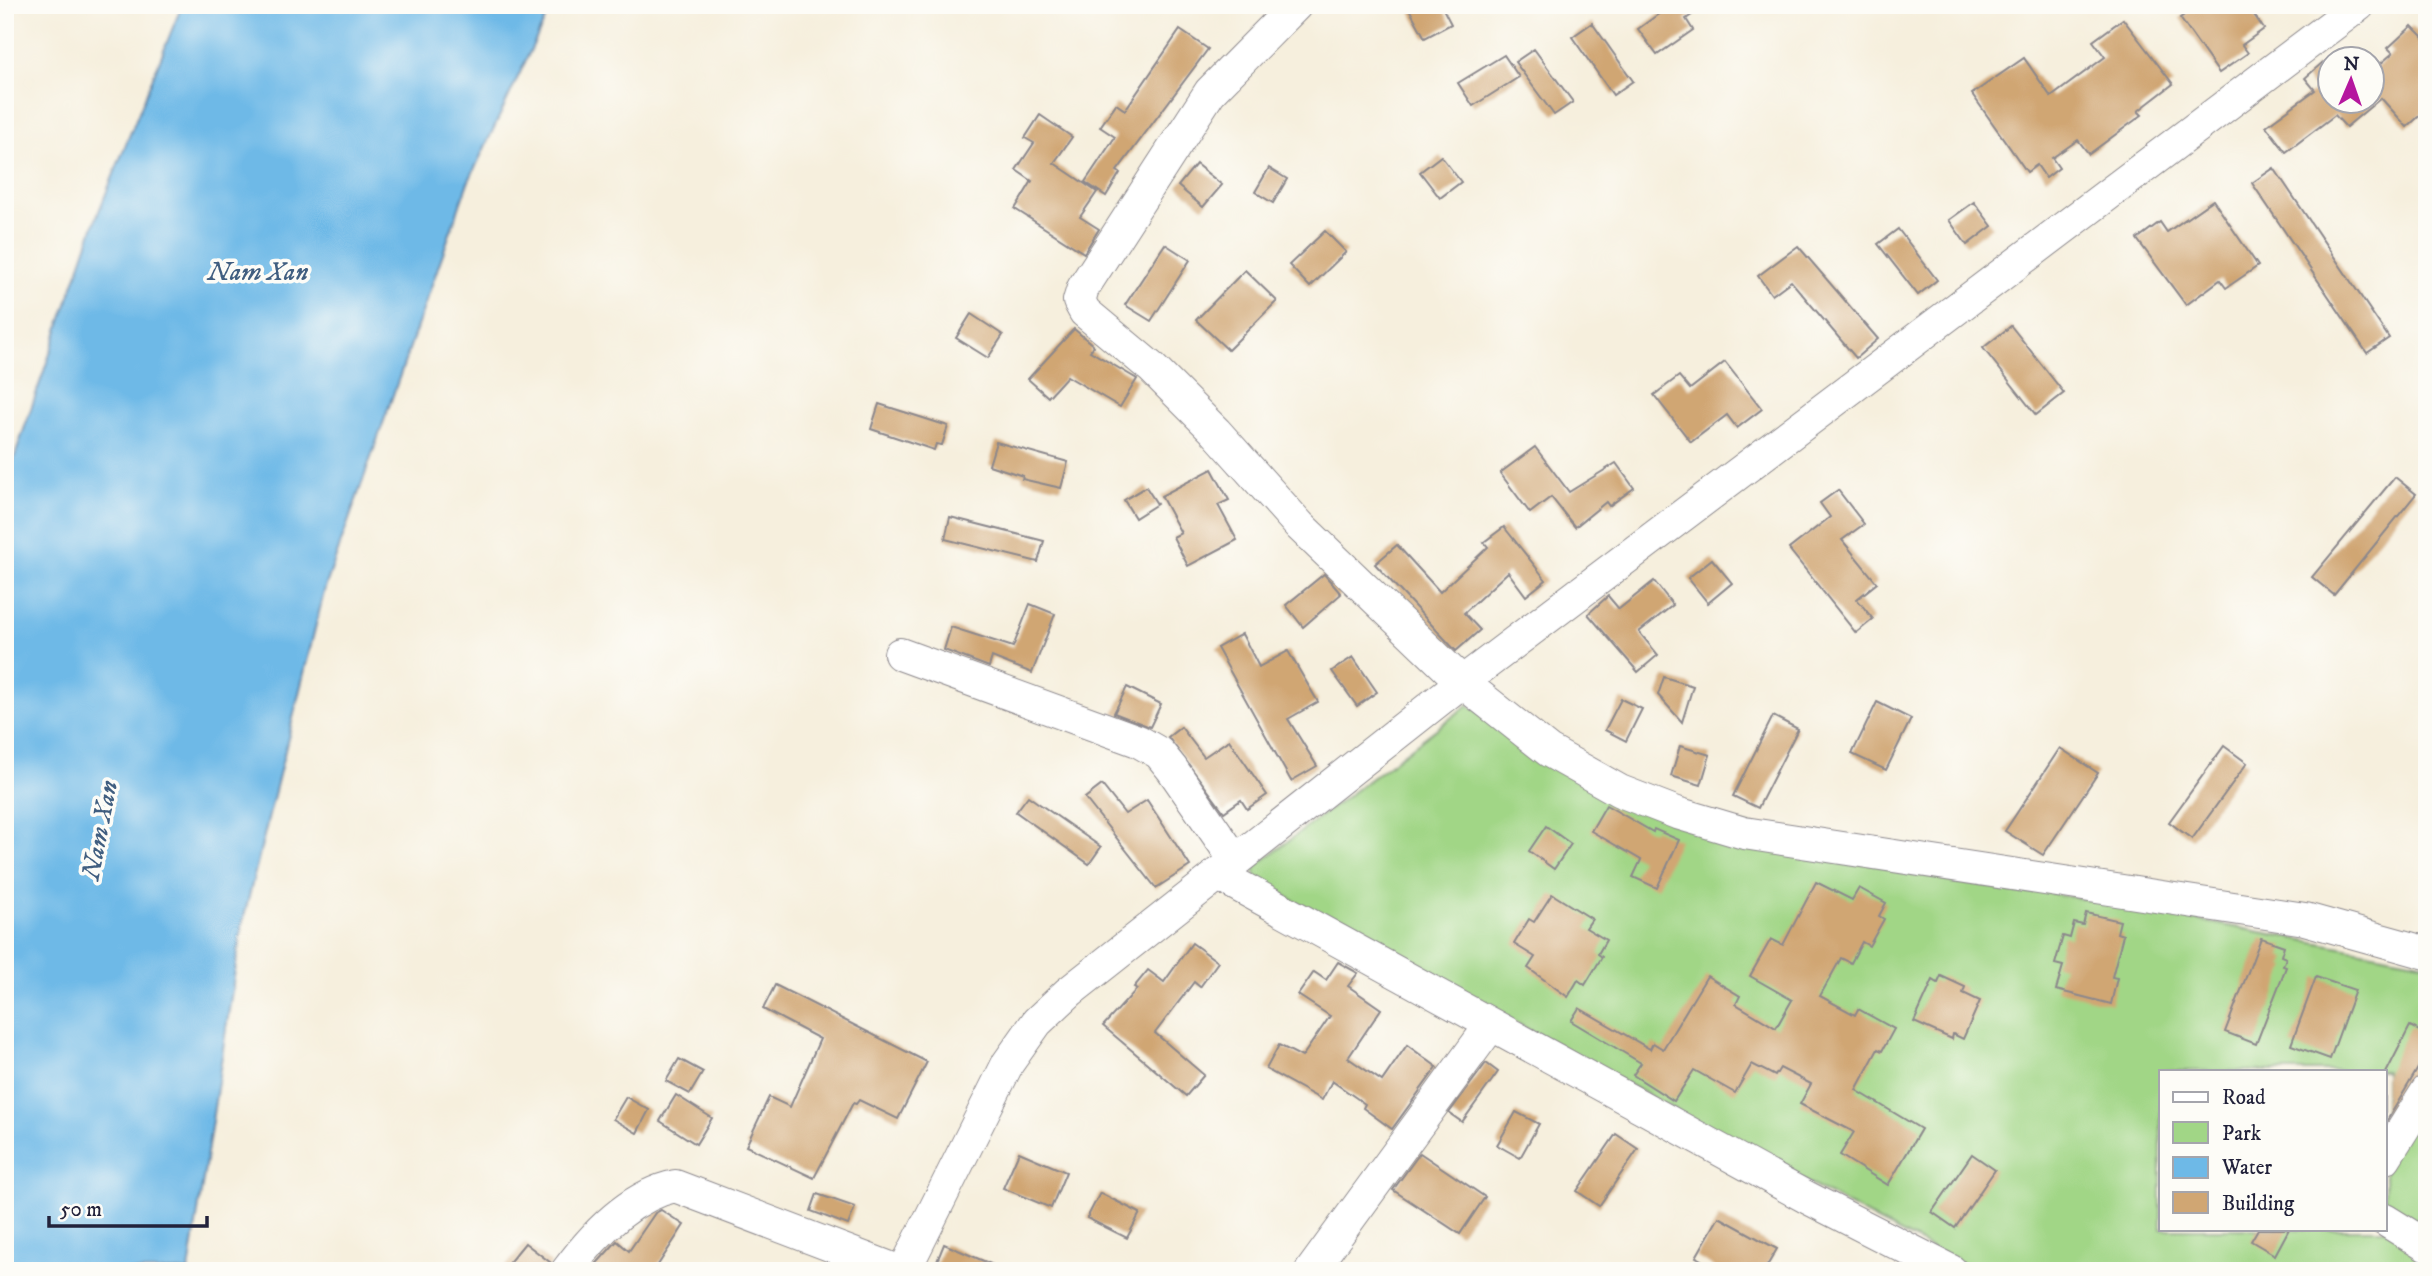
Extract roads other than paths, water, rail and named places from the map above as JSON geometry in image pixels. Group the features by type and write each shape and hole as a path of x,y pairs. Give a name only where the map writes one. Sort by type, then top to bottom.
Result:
{"street":[{"path":"1296,5 1210,92 1083,288 1079,301 1085,312 1152,368 1216,432 1300,526 1462,682 1549,751 1579,771 1677,813 1744,833 2305,919 2427,953"},
{"path":"904,1271 1008,1063 1037,1022 1069,992 1462,682 2359,5"},
{"path":"900,654 1138,741 1158,754 1226,867 1491,1025 1808,1198 1951,1271"},
{"path":"1311,1271 1491,1025"},
{"path":"2386,1156 2427,1091"},
{"path":"567,1271 584,1247 632,1204 650,1191 675,1186 898,1271"},
{"path":"2386,1221 2427,1246"}],"water":[{"name":"Nam Xan","path":"182,5 552,5 467,185 325,588 242,925 189,1271 5,1271 5,485 97,216"}]}
